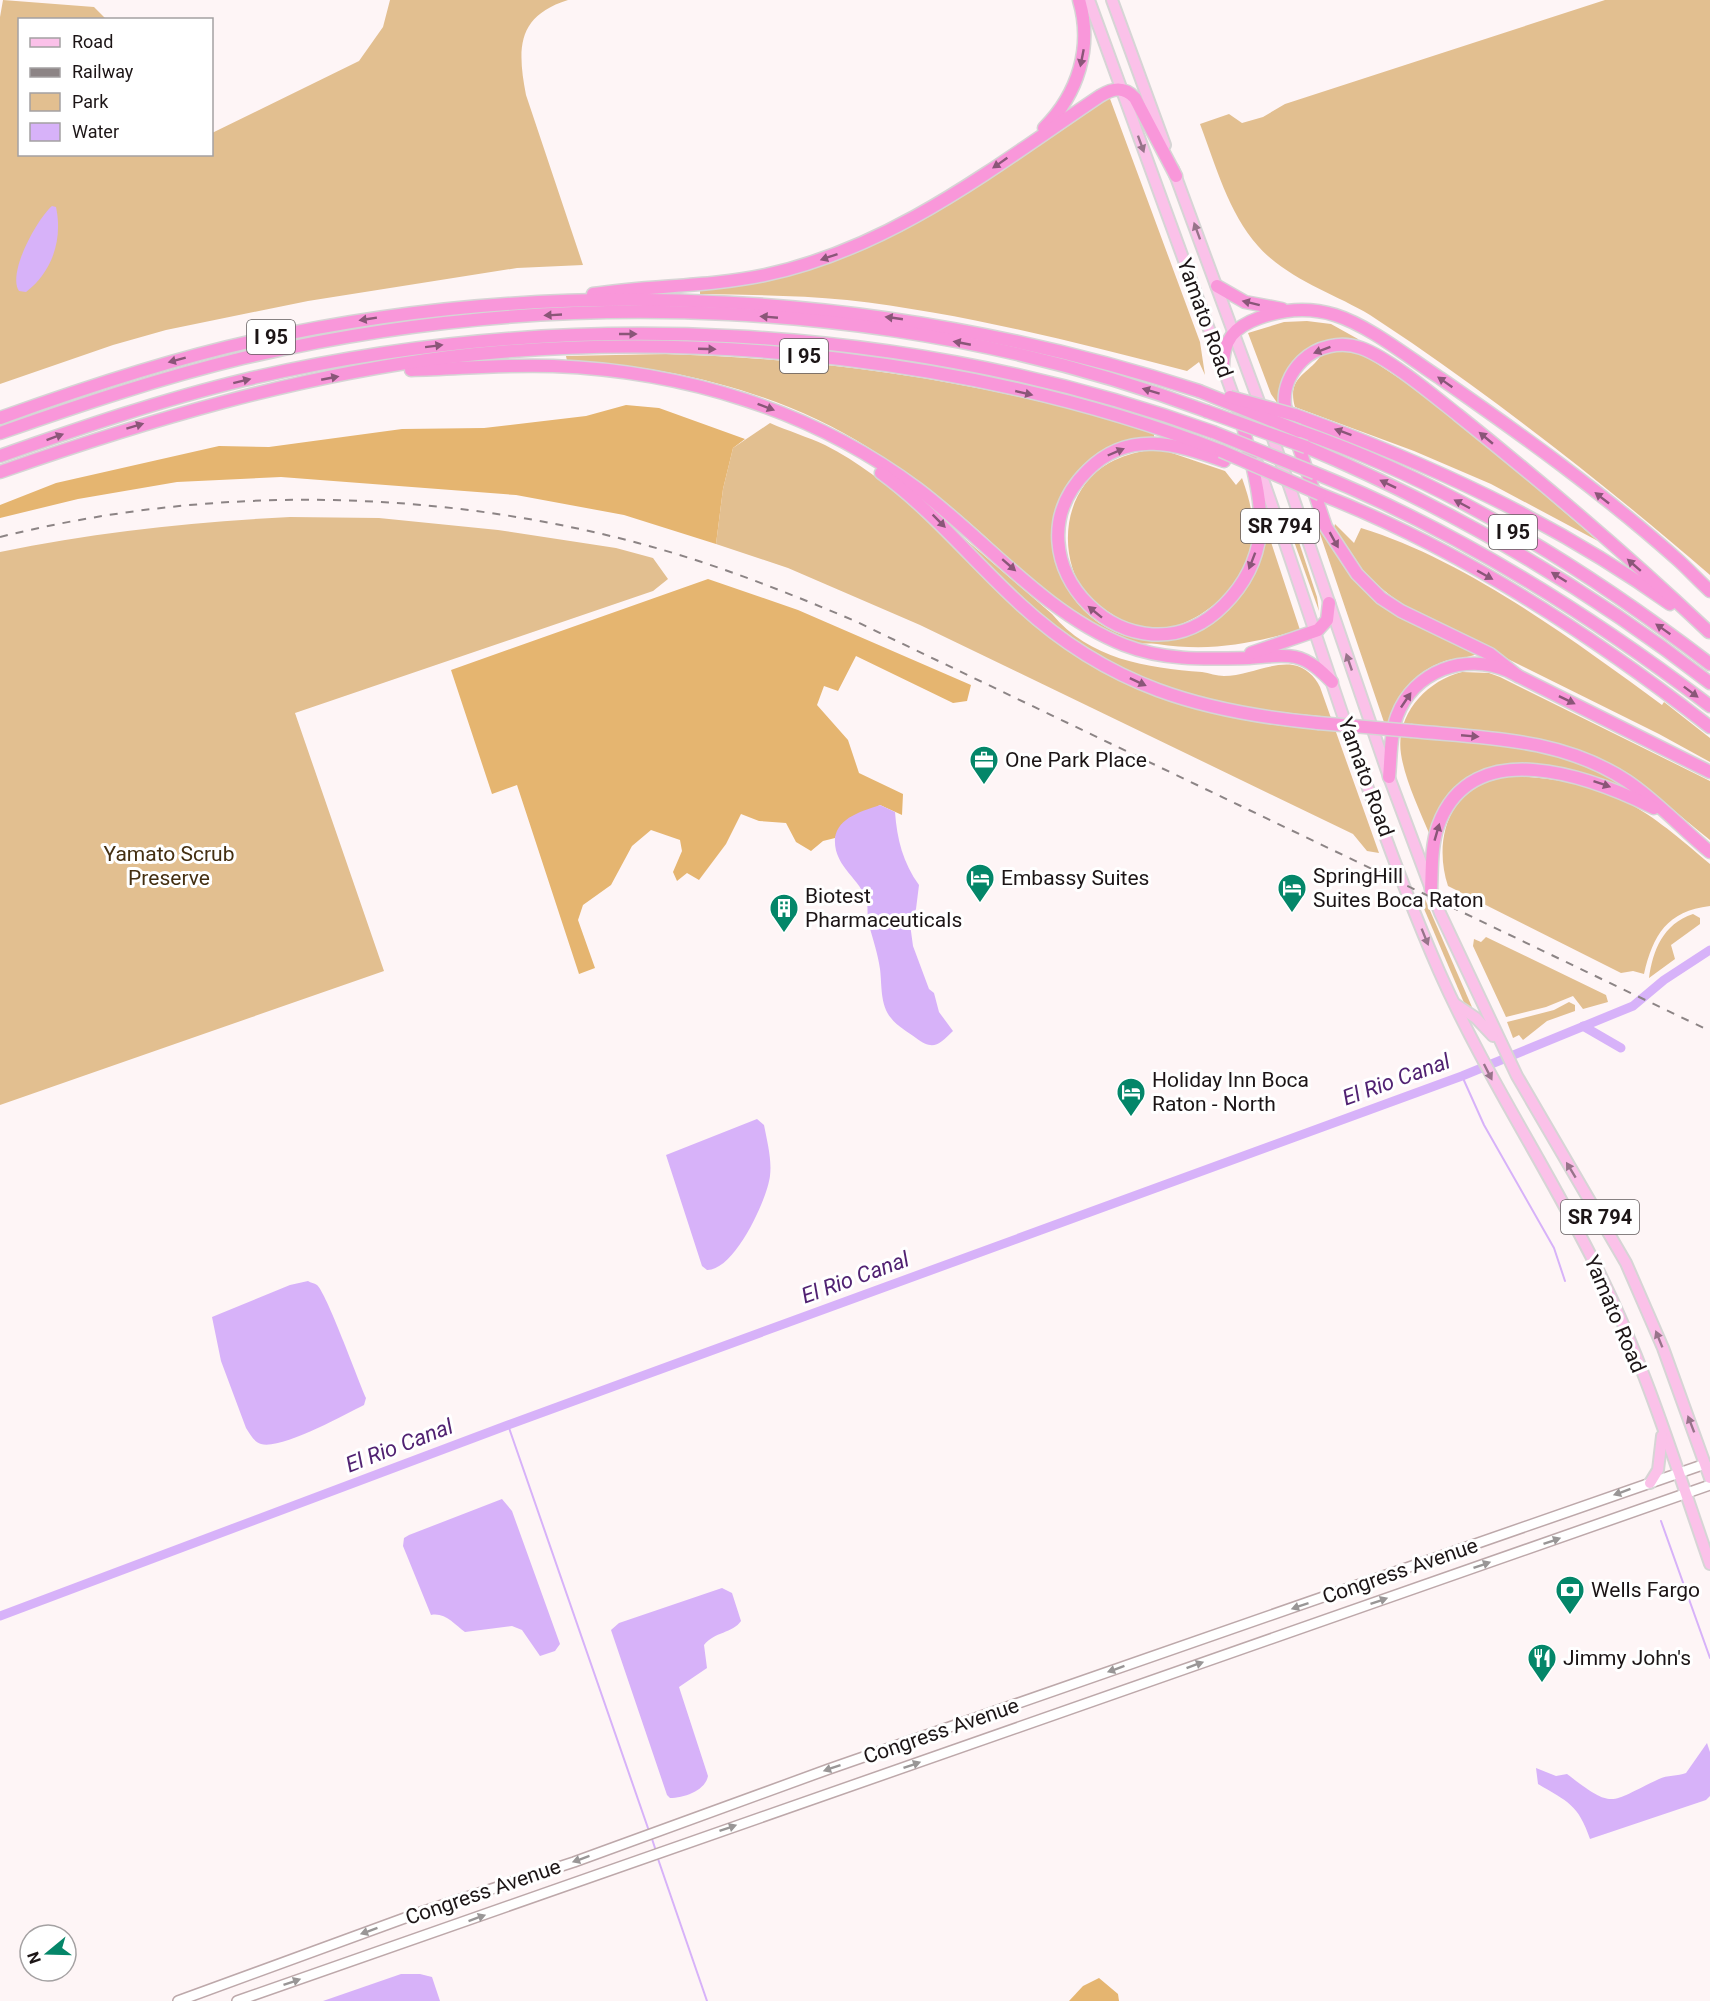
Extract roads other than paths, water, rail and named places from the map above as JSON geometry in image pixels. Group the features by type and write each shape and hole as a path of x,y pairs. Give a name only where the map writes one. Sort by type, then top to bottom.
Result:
{"highway":[{"path":"1028,144 1057,113 1077,77 1085,40 1079,0"},
{"path":"551,300 614,291 735,281 827,258 883,235 919,216 1103,94 1120,89 1129,92 1137,102 1176,176"},
{"path":"1217,286 1245,302 1289,310 1322,312 1347,320 1412,360 1536,446 1680,561 1710,591"},
{"name":"I 95","path":"0,418 119,377 280,335 400,315 551,300 752,304 912,321 1041,346 1199,391 1395,471 1494,522 1597,584 1710,664"},
{"path":"1223,368 1225,348 1234,331 1248,322 1289,310"},
{"path":"0,433 155,381 303,345 453,323 604,313 755,316 935,338 1072,368 1206,411 1306,447 1421,500 1501,543 1586,595 1710,683"},
{"path":"0,456 154,404 302,368 469,342 620,334 710,335 802,341 916,356 1055,384 1213,432 1400,510 1523,578 1623,642 1710,706"},
{"path":"1518,676 1490,654 1390,604 1357,574 1339,549 1319,509 1284,406 1284,393 1289,380 1302,361 1311,354 1327,347 1346,345 1366,350 1388,364 1482,434 1671,596 1709,632"},
{"name":"I 95","path":"0,472 193,409 284,387 446,358 590,347 712,349 801,356 890,367 1009,389 1124,419 1320,494 1417,538 1524,597 1615,656 1710,728"},
{"path":"376,370 529,365 613,370 718,390 788,416 842,441 902,478 943,508 1056,606 1099,634 1134,649 1161,656 1196,660 1294,656 1315,666 1332,682"},
{"path":"1199,391 1258,402 1295,415 1396,453 1505,504 1611,565 1709,632"},
{"path":"788,416 894,482 933,516 1027,610 1057,635 1099,662 1150,688 1198,704 1251,716 1514,740 1565,752 1626,780 1659,806 1662,812"},
{"path":"1222,456 1178,446 1146,444 1112,453 1096,463 1081,478 1064,510 1059,548 1070,582 1093,611 1129,630 1166,633 1203,621 1234,594 1253,561 1260,530 1259,506 1242,421"},
{"path":"1680,561 1695,569 1710,582"},
{"path":"1229,658 1315,632 1327,620 1329,603"},
{"path":"1389,777 1397,717 1410,694 1425,678 1450,666 1473,663 1494,666 1518,676 1710,772"},
{"path":"1431,890 1435,836 1443,814 1461,791 1488,775 1521,770 1574,776 1614,789 1662,812 1710,852"}],"main road":[{"name":"Yamato Road","path":"1089,0 1242,421 1401,875 1454,1003 1498,1091 1599,1272 1631,1344 1710,1564"},
{"name":"Yamato Road","path":"1112,0 1234,331 1389,777 1431,890 1517,1076 1626,1263 1663,1348 1710,1478"},
{"path":"1454,1003 1476,1018 1501,1045"},
{"path":"1650,1483 1658,1470 1663,1433"},
{"name":"Congress Avenue","path":"178,2001 195,1997 424,1911 636,1839 1705,1464"},
{"name":"Congress Avenue","path":"237,2001 1710,1485"}],"water":[{"path":"52,206 56,207 58,231 49,265 43,275 26,292 19,291 16,283 17,272 25,247 39,222"},
{"path":"880,805 895,812 902,850 919,885 916,909 910,924 913,946 929,989 934,993 939,1012 953,1031 936,1045 922,1042 896,1024 887,1013 883,1001 878,958 868,922 867,902 859,886 838,857 835,838 841,825 852,816"},
{"path":"757,1119 764,1125 769,1150 768,1187 756,1217 738,1247 728,1259 717,1267 707,1270 702,1266 666,1155"},
{"path":"308,1281 317,1285 327,1303 366,1398 364,1405 297,1437 283,1442 261,1444 254,1440 246,1428 221,1361 212,1317 290,1285"},
{"path":"502,1499 512,1511 560,1644 555,1651 540,1656 522,1630 512,1626 465,1632 441,1615 431,1615 403,1546 404,1538 409,1535"},
{"path":"722,1588 732,1593 741,1621 733,1628 713,1637 704,1645 707,1668 679,1687 708,1776 703,1786 693,1793 670,1798 667,1795 611,1630 619,1623"},
{"path":"1707,1743 1710,1752 1710,1796 1706,1800 1590,1839 1581,1818 1571,1805 1538,1784 1536,1768 1556,1776 1567,1774 1604,1798 1621,1797 1662,1778 1686,1773"},
{"path":"401,1974 420,1974 432,1977 440,2001 323,2001"}],"waterway":[{"name":"El Rio Canal","path":"0,1616 508,1425 1462,1076 1633,1006 1664,980 1710,950"},
{"path":"1583,1026 1621,1048"},
{"path":"1462,1076 1484,1125 1554,1248 1565,1281"},
{"path":"508,1425 649,1831"},
{"path":"1661,1521 1710,1658"},
{"path":"651,1836 656,1851"},
{"path":"657,1856 707,2001"}],"railway":[{"path":"0,537 79,520 158,508 239,502 319,500 400,503 480,512 560,525 694,559 855,621 1710,1031"}],"place":[{"name":"One Park Place","path":"984,786"},
{"name":"Embassy Suites","path":"980,904"},
{"name":"SpringHill Suites Boca Raton","path":"1292,914"},
{"name":"Biotest Pharmaceuticals","path":"784,934"},
{"name":"Holiday Inn Boca Raton - North","path":"1131,1118"},
{"name":"Wells Fargo","path":"1570,1616"},
{"name":"Jimmy John's","path":"1542,1684"}],"park label":[{"name":"Yamato Scrub Preserve","path":"169,866"}]}
